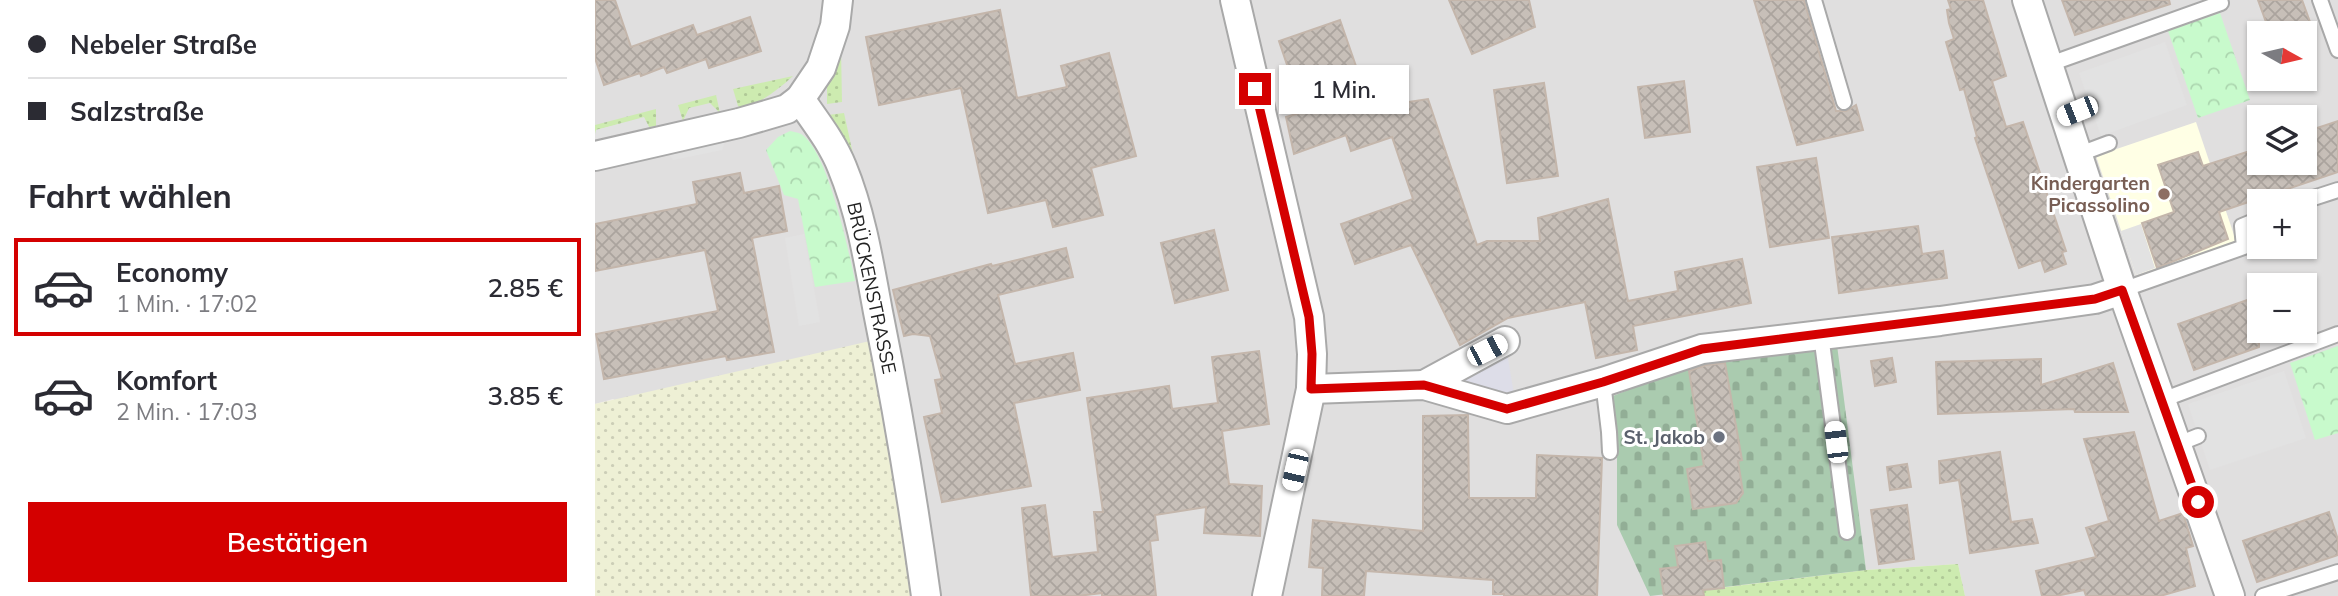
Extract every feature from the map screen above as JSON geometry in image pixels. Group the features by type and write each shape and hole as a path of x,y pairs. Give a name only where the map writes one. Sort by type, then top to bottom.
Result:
{"street":[{"path":"595,156 787,110 800,99 821,68 835,26 838,0"},
{"path":"1259,0 1252,3 1237,0 1309,317 1312,354 1311,389 1267,596"},
{"path":"2027,0 2122,290 2162,400 2188,440 2230,596"},
{"name":"BRÜCKENSTRASSE","path":"800,99 823,131 842,165 857,209 890,368 926,596"},
{"path":"1311,389 1424,385 1507,409 1603,382 1702,349 2095,299 2122,290"},
{"path":"1424,385 1505,341"}],"lane":[{"path":"1814,0 1844,102"},
{"path":"2320,0 2338,50"},
{"path":"2047,65 2221,3"},
{"path":"2064,116 2090,105"},
{"path":"2077,155 2109,143"},
{"path":"2317,197 2338,190"},
{"path":"2122,290 2244,247 2242,226 2247,224"},
{"path":"2162,400 2338,334"},
{"path":"1821,335 1847,532"},
{"path":"1603,382 1610,452"},
{"path":"2263,596 2338,572"}],"shaded area":[{"path":"595,0 2338,0 2338,596 1965,596 1958,564 1866,570 1704,590 1704,596 937,596 613,399 595,404"},
{"path":"2165,42 2187,105 2101,136 2079,73"},
{"path":"644,117 649,127 595,139 596,130"},
{"name":"Kindergarten Picassolino","path":"2196,122 2236,241 2136,275 2096,156"},
{"path":"725,142 722,150 673,160 667,152"},
{"path":"2141,224 2155,268 2136,275 2121,231"},
{"path":"804,234 820,322 799,326 785,238"},
{"path":"870,341 915,596 595,596 595,404"},
{"path":"1505,341 1516,406 1424,385"},
{"path":"2284,371 2306,438 2210,470 2188,404"}],"green space":[{"path":"2220,13 2250,100 2198,118 2168,31"},
{"path":"841,49 842,102 827,104 827,85"},
{"path":"793,76 758,102 744,109 738,106 733,89"},
{"path":"716,95 720,113 710,103 689,108 683,121 678,105"},
{"path":"656,109 656,126 649,127 644,118 596,130 595,134 595,125"},
{"path":"844,113 858,177 828,115"},
{"path":"790,131 801,134 811,143 820,159 836,202 855,281 815,287 798,199 784,195 766,150 778,137"},
{"path":"1837,345 1866,570 1650,596 1617,525 1617,456 1613,396 1688,366"},
{"path":"2338,346 2338,433 2315,440 2290,363"},
{"path":"1958,564 1965,596 1704,596 1703,590 1866,570"}],"building":[{"path":"595,0 615,0 631,47 693,25 697,35 750,17 761,51 709,68 706,59 667,73 664,67 604,85 595,58"},
{"path":"1449,0 1529,0 1535,27 1472,54"},
{"path":"1754,0 1804,0 1836,111 1846,111 1856,105 1863,130 1797,145"},
{"path":"1948,0 1983,0 2006,76 1992,81 2006,127 2023,122 2066,251 2062,252 2066,264 2045,272 2041,260 2019,268 1975,138 1977,137 1964,89 1960,90 1946,42 1954,39 1947,10 1951,9"},
{"path":"2062,0 2169,0 2170,4 2075,35"},
{"path":"2258,0 2302,0 2310,21 2266,21"},
{"path":"1000,10 1017,98 1067,87 1061,66 1109,53 1136,156 1091,168 1103,215 1053,227 1046,200 988,213 961,88 879,105 866,37"},
{"path":"1340,20 1367,98 1347,107 1348,111 1428,99 1477,245 1487,241 1540,241 1538,218 1608,199 1628,301 1678,291 1675,272 1742,259 1751,303 1633,326 1637,350 1596,358 1585,302 1508,318 1460,345 1411,245 1355,264 1341,224 1413,199 1392,137 1351,151 1346,135 1294,154 1286,117 1303,112 1279,41"},
{"path":"1684,81 1690,132 1645,138 1638,87"},
{"path":"1544,83 1558,176 1507,183 1494,90"},
{"path":"2338,121 2338,172 2287,189 2247,189 2247,203 2219,212 2228,239 2157,268 2142,223 2174,212 2158,165 2198,152 2203,166 2247,152 2247,175 2317,175 2317,128"},
{"path":"1816,158 1829,238 1770,247 1757,167"},
{"path":"740,173 744,193 779,186 787,231 752,238 774,352 727,360 726,356 604,379 596,334 718,311 705,250 595,271 595,224 697,204 693,182"},
{"path":"1918,226 1922,254 1943,251 1947,278 1839,293 1832,237"},
{"path":"1214,230 1228,290 1175,303 1161,243"},
{"path":"1066,248 1073,277 998,295 1015,364 1073,353 1080,390 1014,403 1031,486 942,502 924,417 942,413 935,380 942,379 930,336 904,336 893,290 991,264 992,266"},
{"path":"2247,300 2247,343 2259,343 2259,347 2194,370 2178,324"},
{"path":"1259,351 1269,424 1222,431 1229,484 1262,486 1260,536 1204,533 1206,507 1155,515 1158,540 1150,541 1156,596 1102,596 1102,593 1031,596 1022,508 1045,505 1052,557 1098,552 1094,512 1103,512 1087,398 1169,386 1172,409 1218,403 1212,357"},
{"path":"1892,358 1896,382 1875,386 1871,361"},
{"path":"2041,359 2041,385 2113,363 2128,412 2075,412 2074,409 1938,414 1936,362"},
{"name":"St. Jakob","path":"1725,363 1742,460 1738,461 1743,493 1736,503 1693,509 1687,469 1704,466 1689,371 1706,365"},
{"path":"1468,415 1469,498 1536,498 1537,455 1602,458 1597,596 1504,596 1493,594 1493,580 1366,571 1364,596 1322,596 1323,568 1309,567 1313,520 1423,531 1423,416"},
{"path":"2134,432 2159,521 2183,513 2193,546 2186,548 2195,586 2160,596 2086,596 2084,590 2042,596 2036,571 2096,557 2086,528 2109,521 2084,439"},
{"path":"2000,452 2011,522 2032,519 2038,543 1970,553 1959,480 1940,483 1939,461"},
{"path":"1907,464 1911,487 1890,490 1887,467"},
{"path":"1907,505 1914,559 1879,564 1871,510"},
{"path":"2329,512 2338,540 2338,555 2257,582 2243,541"},
{"path":"1705,542 1708,561 1721,560 1724,588 1703,590 1704,596 1664,596 1660,569 1678,567 1675,546"}],"place":[{"name":"Kindergarten Picassolino","path":"2164,194"},
{"name":"St. Jakob","path":"1719,437"}],"route":[{"path":"1255,89 1309,317 1311,389 1424,385 1507,409 1603,382 1702,349 2095,299 2122,290 2198,502"}]}
